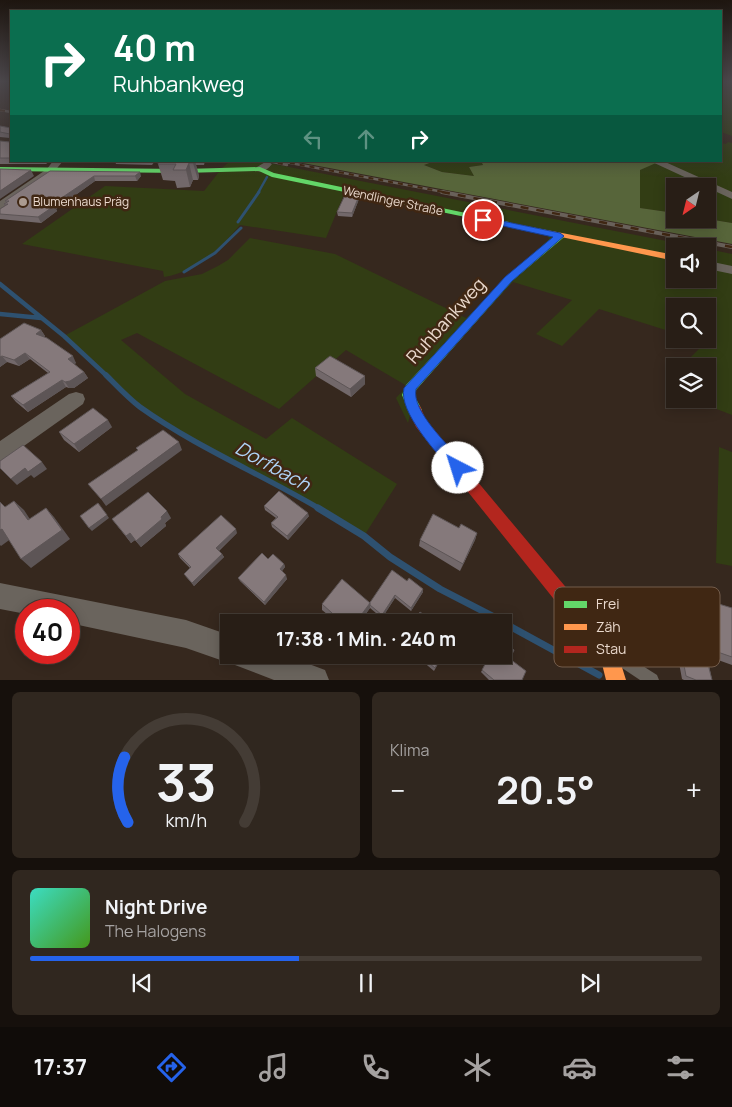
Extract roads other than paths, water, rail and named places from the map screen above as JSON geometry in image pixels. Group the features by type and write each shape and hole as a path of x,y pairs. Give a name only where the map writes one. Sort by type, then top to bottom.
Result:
{"street":[{"path":"0,206 50,171 57,162"},
{"path":"657,162 732,196"},
{"name":"Wendlinger Straße","path":"50,171 263,166 272,175 560,236 666,256"},
{"path":"0,169 50,171"},
{"name":"Ruhbankweg","path":"554,587 509,529 421,423 408,395 410,388 502,286 560,236"},
{"path":"716,267 732,270"},
{"path":"0,452 76,399"},
{"path":"0,596 186,634 220,646"},
{"path":"270,664 314,680"},
{"name":"Ruhbankweg","path":"612,667 616,680"}],"lane":[{"name":"Ruhbankweg","path":"633,667 652,680"}],"waterway":[{"path":"258,193 267,177"},
{"path":"238,222 259,192"},
{"path":"184,272 215,253 241,228"},
{"name":"Dorfbach","path":"0,284 64,336 108,377"},
{"name":"Dorfbach","path":"0,314 41,318"},
{"name":"Dorfbach","path":"108,377 136,403 183,435 320,509"},
{"name":"Dorfbach","path":"318,508 364,536 390,557 440,589 488,614"},
{"name":"Dorfbach","path":"512,627 554,650"},
{"name":"Dorfbach","path":"584,667 599,675"}],"railway":[{"path":"273,162 287,165"},
{"path":"285,162 449,193"},
{"path":"442,192 732,247"}],"place":[{"name":"Blumenhaus Präg","path":"23,202"}]}
